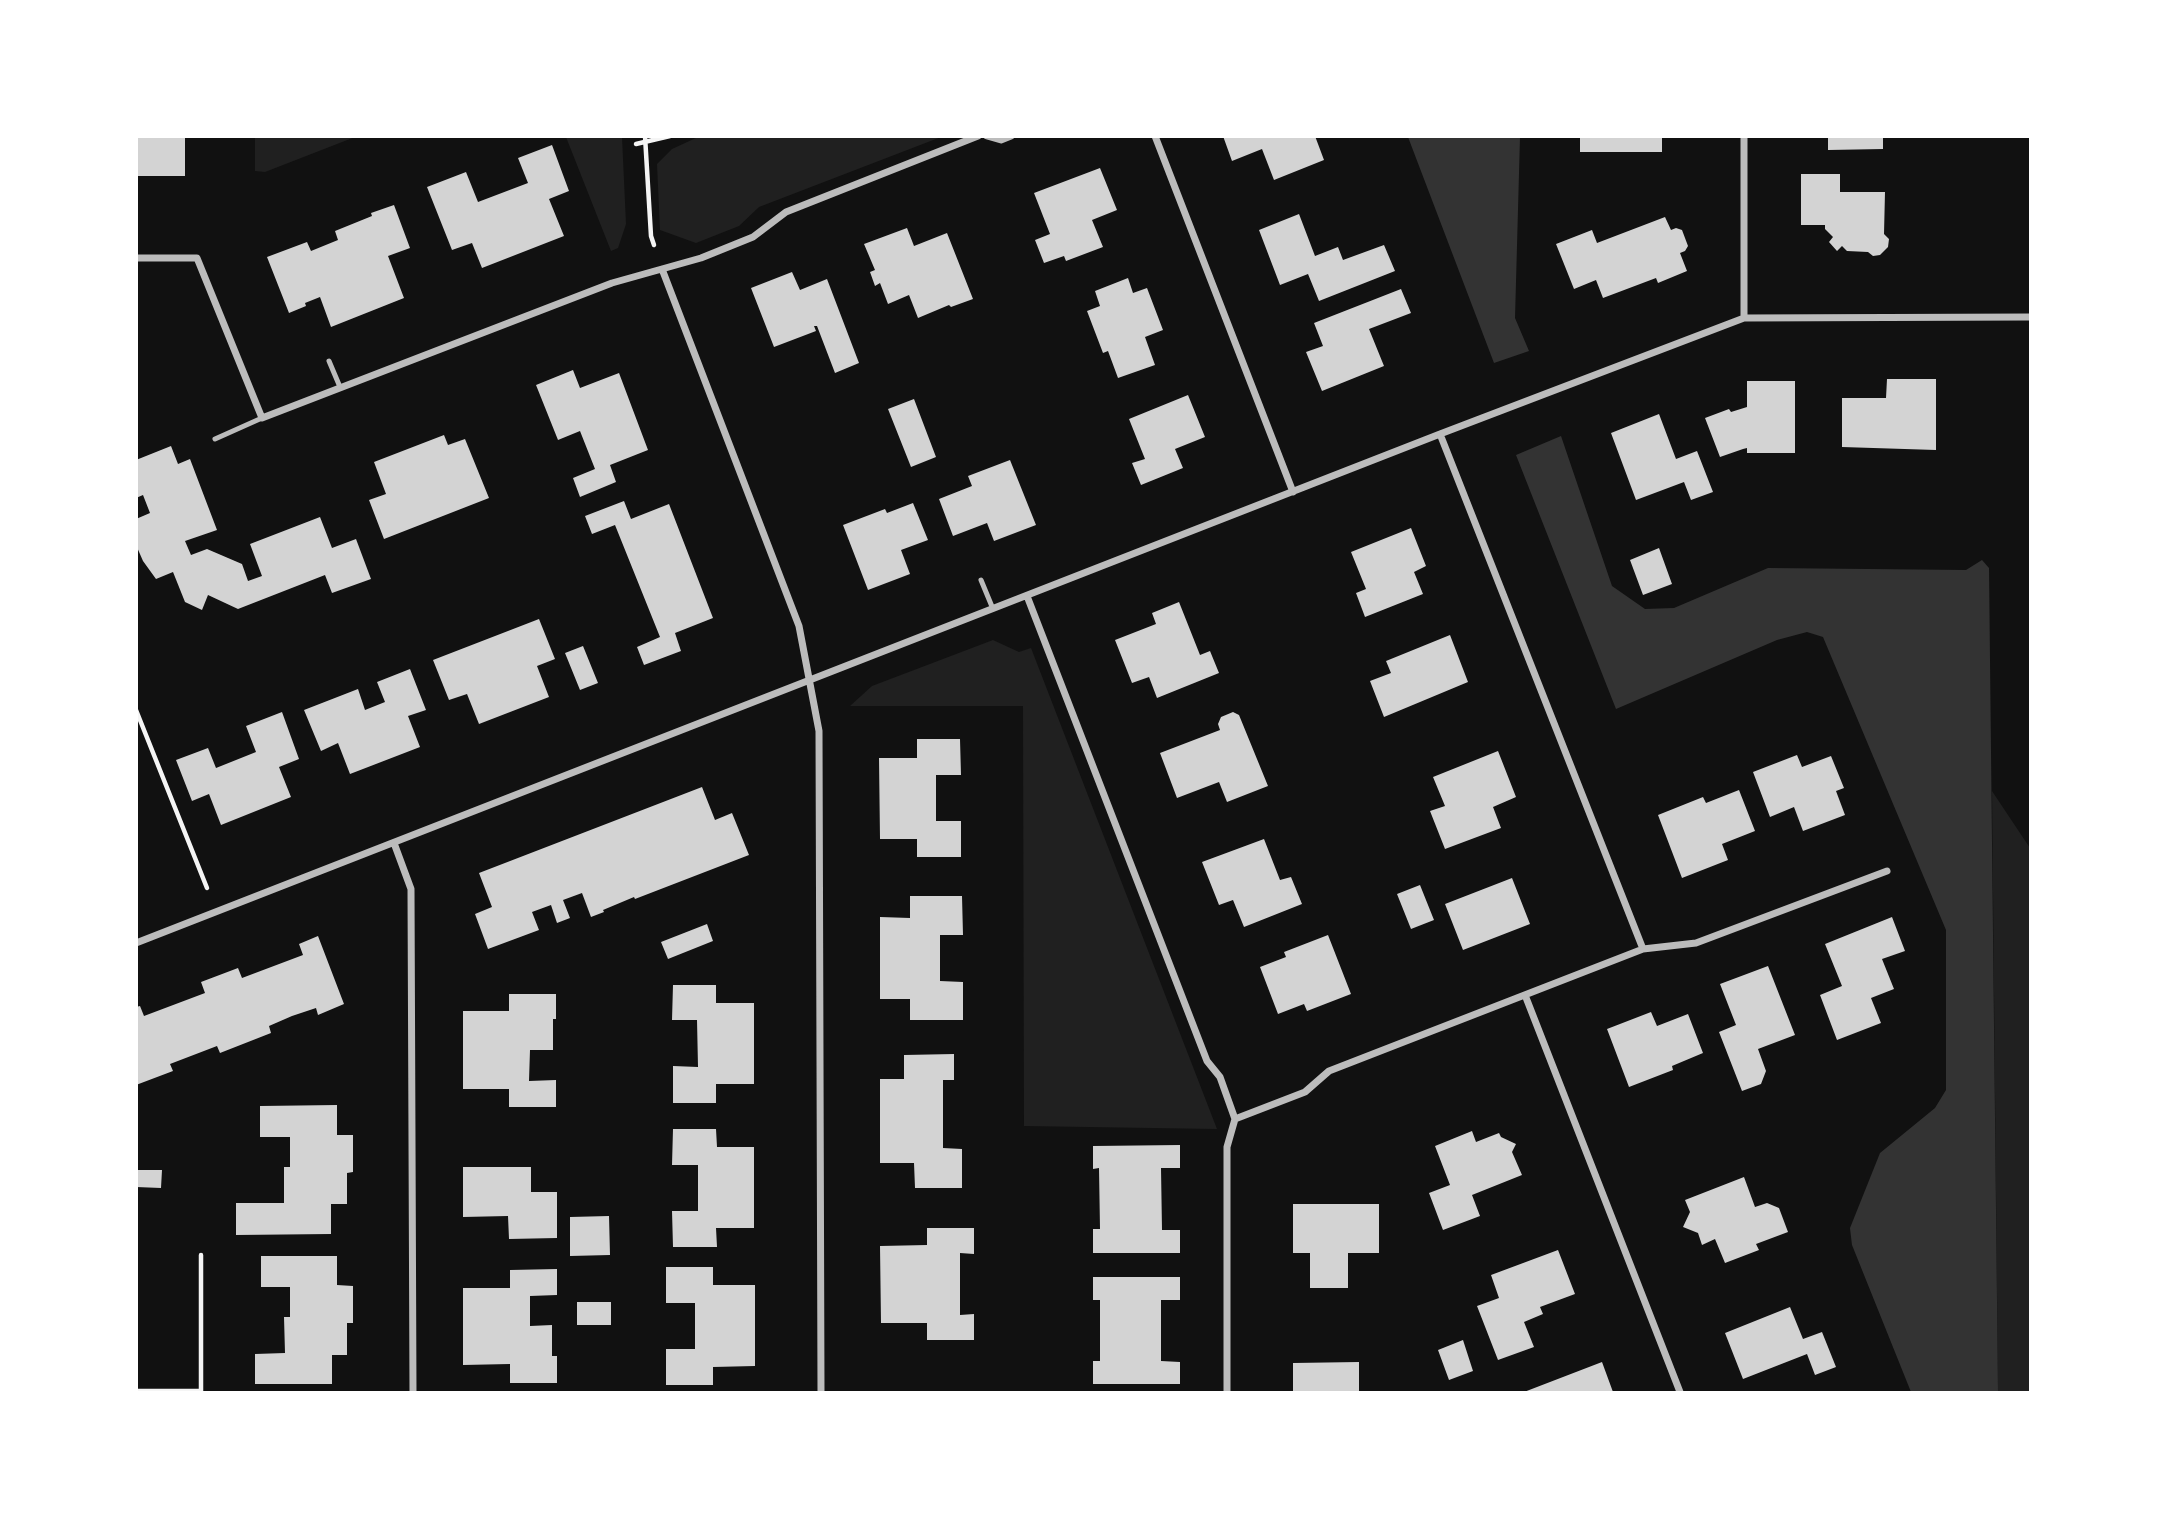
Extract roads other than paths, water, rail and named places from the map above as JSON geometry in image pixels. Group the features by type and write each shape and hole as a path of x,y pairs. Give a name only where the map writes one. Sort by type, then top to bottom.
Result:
{"street":[{"path":"136,258 197,258 262,418 612,282 701,258 753,237 786,212 978,136"},
{"path":"987,136 1001,140 1010,136"},
{"path":"1155,136 1293,492"},
{"path":"1744,136 1744,318"},
{"path":"662,269 799,626 819,731 821,1392"},
{"path":"136,943 1744,318 2031,317"},
{"path":"1440,434 1643,950"},
{"path":"1027,596 1207,1061 1220,1077 1235,1119 1227,1147 1227,1392"},
{"path":"394,843 411,889 413,1392"},
{"path":"1235,1119 1305,1091 1329,1071 1525,995 1643,950 1696,943 1887,870"},
{"path":"1525,995 1680,1392"}],"lane":[{"path":"329,361 340,387"},
{"path":"215,439 262,418"},
{"path":"981,580 993,609"}]}
